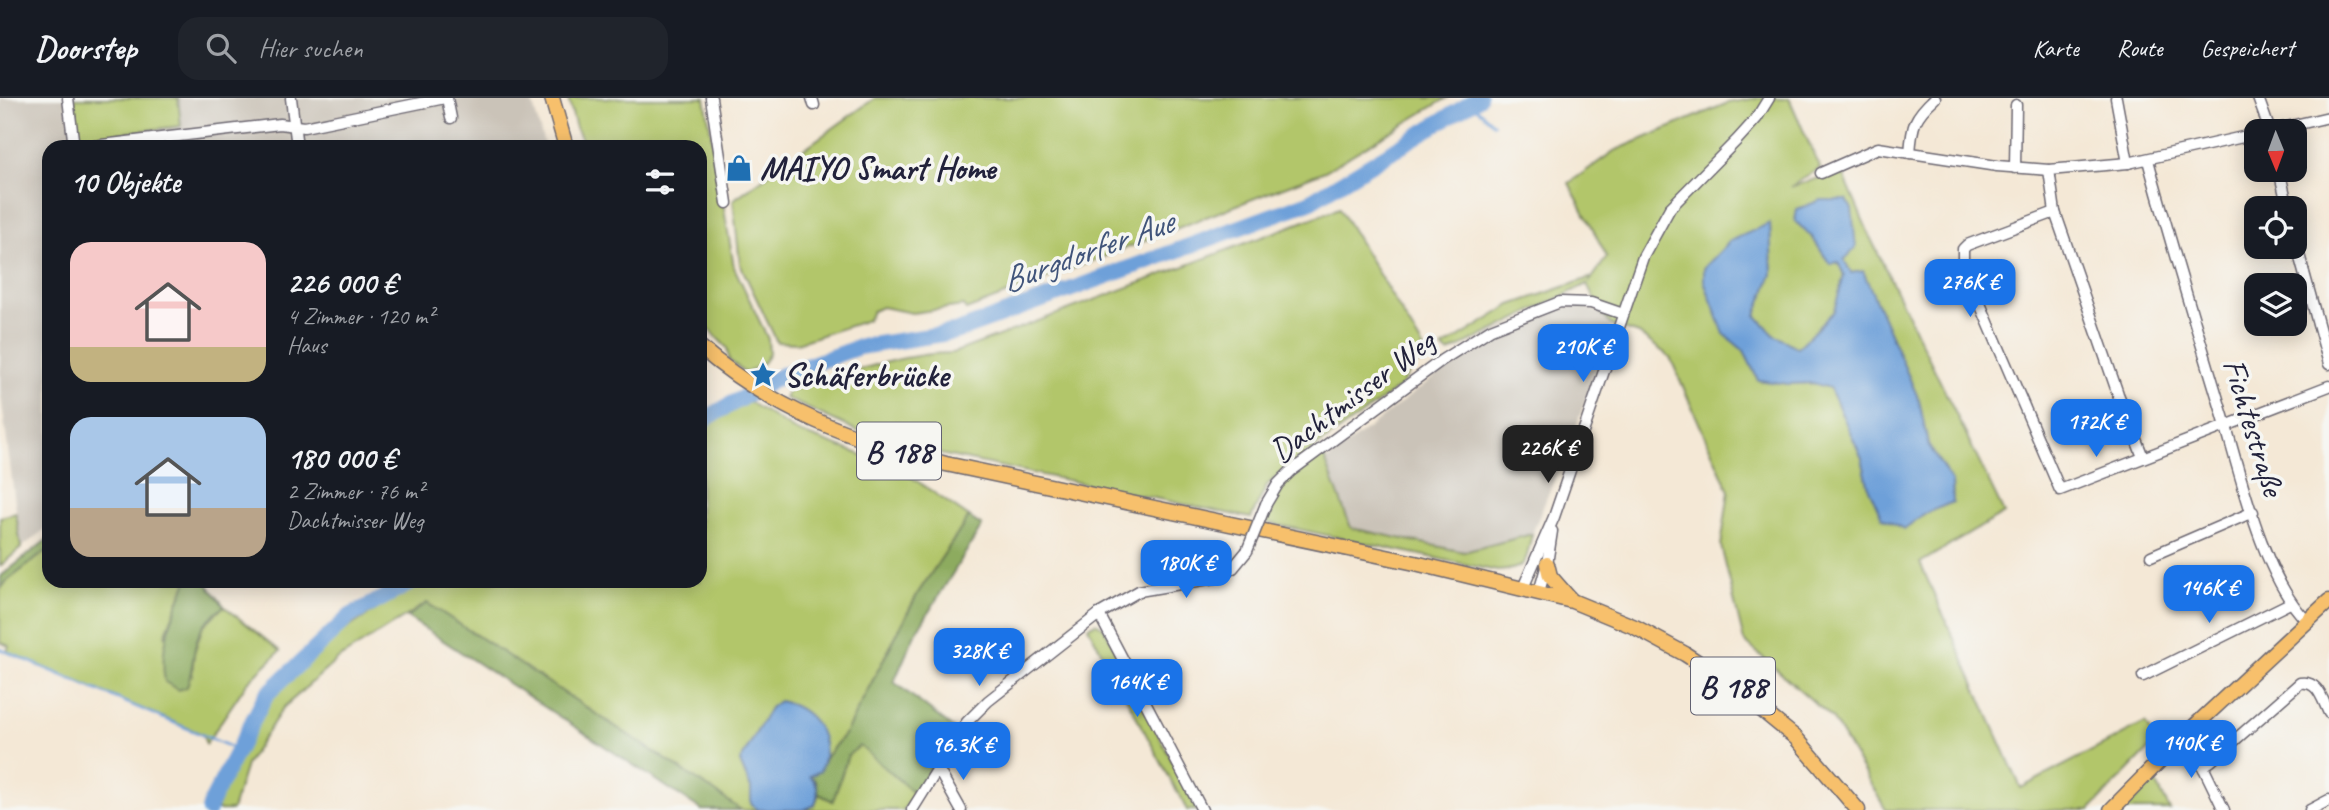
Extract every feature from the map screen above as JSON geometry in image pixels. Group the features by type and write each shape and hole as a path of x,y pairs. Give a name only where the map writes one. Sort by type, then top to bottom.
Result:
{"main road":[{"path":"552,98 564,140"},
{"name":"B 188","path":"707,353 772,400 813,421 859,439 946,464 1523,588 1572,601 1635,627 1685,654 1725,680 1796,738 1858,810"},
{"path":"1547,564 1550,576 1572,601"},
{"path":"2110,810 2185,735 2329,600"}],"street":[{"path":"68,98 73,140"},
{"path":"291,98 296,140"},
{"path":"145,140 281,124 304,127 446,98 451,118"},
{"path":"711,98 727,203"},
{"path":"1523,588 1554,517 1643,257 1670,208 1756,119 1769,98"},
{"path":"1910,153 1912,128 1919,113 1935,98"},
{"path":"2116,98 2127,163"},
{"path":"2258,98 2266,119"},
{"path":"2015,168 2016,105"},
{"path":"2307,122 2329,117"},
{"path":"1821,173 1878,148 2015,168 2049,170 2148,160 2244,137"},
{"name":"Fichtestraße","path":"2148,160 2253,512 2270,560 2290,603 2306,621"},
{"path":"2049,170 2055,212 2118,394 2143,457"},
{"path":"2055,212 1967,245 1962,255 1963,264 2060,490 2329,386"},
{"path":"2300,259 2329,364"},
{"name":"Dachtmisser Weg","path":"912,810 967,722 988,701 1099,614 1139,591 1215,578 1233,568 1247,551 1266,504 1278,484 1291,471 1442,360 1491,329 1560,302 1591,303 1623,314"},
{"path":"2151,556 2253,512"},
{"path":"1539,592 1547,564 1554,517"},
{"path":"2143,676 2290,603"},
{"path":"1099,614 1202,810"},
{"path":"2202,767 2300,683 2306,682 2316,687 2329,713"},
{"path":"2185,735 2224,810"},
{"path":"938,769 961,810"},
{"path":"2310,810 2329,800"}],"shaded area":[{"path":"0,98 74,98 80,138 181,126 178,98 531,98 543,140 42,140 42,532 21,548 0,389"},
{"path":"1578,305 1602,314 1611,325 1580,416 1532,534 1464,552 1350,528 1325,462 1489,334 1559,307"}],"green space":[{"path":"74,98 178,98 181,126 80,138"},
{"path":"568,98 705,98 734,267 768,339 769,354 763,363 746,373 729,360 727,348 707,327 707,140 582,140 576,128"},
{"path":"875,98 1447,98 1325,171 966,310 963,306 912,313 882,307 872,311 868,320 797,343 777,342 740,264 733,200"},
{"path":"1757,98 1789,98 1820,168 1790,187 1842,171 1871,239 2004,513 1920,563 2021,788 2145,723 2156,742 2090,810 1886,810 1832,718 1744,641 1721,546 1729,491 1670,357 1639,334 1611,325 1602,314 1587,284 1448,353 1442,348 1511,305 1590,278 1590,281 1607,257 1569,183 1614,151 1728,103","holes":["1795,221 1844,260 1851,273 1863,271 1919,400 1928,444 1952,482 1953,502 1924,514 1904,529 1869,489 1862,458 1830,388 1813,383 1788,384 1758,380 1743,350 1717,312 1705,280 1704,268 1770,223 1772,274 1756,315 1774,335 1798,348 1834,311 1844,275 1838,262 1825,257 1812,237"]},
{"path":"1339,208 1428,356 1411,369 1401,386 1267,485 1251,518 906,447 860,432 785,398 788,391 870,366 911,357 953,353"},
{"path":"749,402 796,431 898,468 969,517 918,593 846,732 825,758 822,738 813,721 799,708 779,701 770,708 740,762 751,788 751,804 758,810 741,810 427,603 338,659 283,708 246,765 232,810 216,810 223,789 268,699 339,634 414,588 707,588 707,426"},
{"path":"1323,454 1351,528 1464,552 1532,534 1524,562 1515,568 1497,571 1264,522 1285,484"},
{"path":"16,513 21,548 0,566 0,517"},
{"path":"969,517 982,526 914,636 894,682 954,729 915,794 860,746 848,755 833,801 819,794 816,781 809,775 820,770 825,758 846,732 918,593"},
{"path":"42,544 42,554 7,581 0,590 1,576"},
{"path":"42,554 42,588 184,588 165,635 192,675 194,653 203,626 224,606 280,651 247,683 206,744 202,734 7,652 9,646 0,642 0,590 7,581"},
{"path":"184,588 210,588 224,606 210,618 199,633 187,687 178,690 165,682 163,668 165,643"},
{"path":"427,603 741,810 702,810 407,617"},
{"path":"1096,623 1104,628 1197,810 1187,810 1088,627"},
{"path":"860,745 915,794 903,810 804,810 815,805 819,794 833,801 848,754"},
{"path":"2155,780 2170,810 2123,810 2125,808"}],"water":[{"path":"1821,200 1847,200 1852,209 1856,248 1844,260 1851,273 1863,271 1919,400 1928,444 1952,482 1953,502 1924,514 1904,529 1882,518 1869,489 1862,458 1830,388 1813,383 1788,384 1758,380 1744,351 1724,334 1704,281 1704,268 1730,241 1770,223 1772,274 1756,315 1774,335 1798,348 1834,311 1844,275 1838,262 1830,264 1812,237 1795,221 1797,209"},
{"path":"779,701 802,710 818,726 822,736 824,759 820,771 810,776 818,793 815,805 804,810 758,810 751,804 751,788 740,762 770,708"}],"waterway":[{"name":"Burgdorfer Aue","path":"707,418 784,374 859,347 955,332 1309,202 1479,98"},
{"path":"1472,104 1494,124"},
{"name":"Burgdorfer Aue","path":"209,810 266,695 350,616 401,588"},
{"path":"0,649 238,750"}],"place":[{"name":"MAIYO Smart Home","path":"739,168"},
{"name":"Schäferbrücke","path":"763,375"}]}
